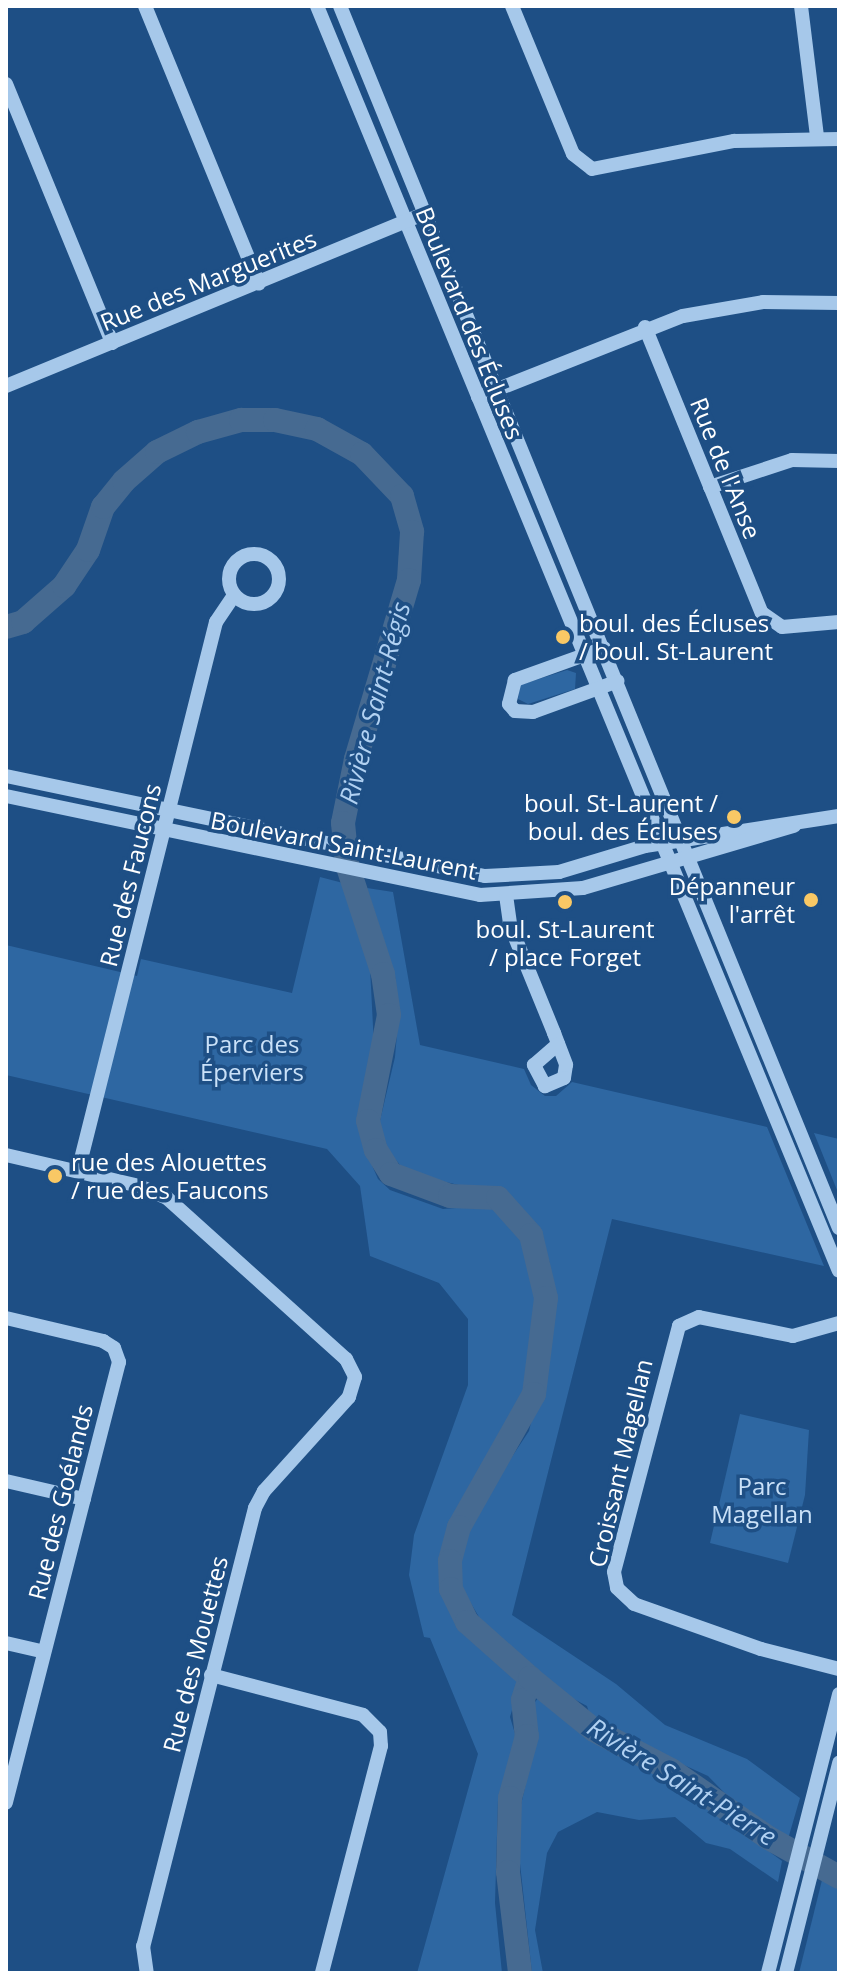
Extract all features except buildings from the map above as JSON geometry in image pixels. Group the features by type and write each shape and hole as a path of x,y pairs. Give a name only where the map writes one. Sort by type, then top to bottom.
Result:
{"street":[{"path":"145,6 259,284"},
{"name":"Boulevard des Écluses","path":"317,6 596,690 839,1271"},
{"name":"Boulevard des Écluses","path":"340,6 683,839 839,1228"},
{"path":"512,6 573,154 592,169 719,143 817,137 839,139"},
{"path":"801,6 817,137"},
{"path":"6,84 112,343"},
{"name":"Rue des Marguerites","path":"6,386 426,213"},
{"path":"478,397 645,327 742,304 839,303"},
{"name":"Rue de l'Anse","path":"645,327 762,613 772,623 790,628 839,622"},
{"path":"710,487 792,460 839,461"},
{"name":"Rue des Faucons","path":"78,1171 216,622 234,595"},
{"path":"604,648 515,680 509,704 527,713 618,681"},
{"name":"Boulevard Saint-Laurent","path":"6,776 367,855 469,874 520,876 573,870 660,843 839,816"},
{"name":"Boulevard Saint-Laurent","path":"6,796 371,875 465,893 506,895 583,888 811,820"},
{"path":"506,895 510,925 558,1044"},
{"path":"6,1155 78,1171"},
{"name":"Rue des Mouettes","path":"78,1171 167,1198 346,1359 355,1377 349,1397 257,1502 143,1946 147,1972"},
{"name":"Croissant Magellan","path":"839,1323 793,1336 699,1317 679,1326 614,1572 617,1588 634,1604 761,1649 839,1669"},
{"name":"Rue des Goélands","path":"6,1318 103,1341 116,1351 118,1366 6,1803"},
{"path":"6,1481 84,1499"},
{"path":"6,1643 44,1652"},
{"path":"211,1675 363,1715 379,1728 381,1746 322,1973"},
{"path":"768,1973 839,1694"},
{"path":"786,1973 839,1763"}],"green space":[{"path":"567,670 576,673 575,689 528,704 518,699 520,685"},
{"name":"Parc des Éperviers","path":"320,877 343,883 370,967 374,1046 360,1121 363,1145 378,1179 390,1190 443,1209 495,1205 523,1235 541,1305 523,1406 451,1527 442,1577 458,1628 520,1682 510,1717 516,1737 498,1800 495,1903 502,1973 417,1973 478,1754 430,1638 424,1637 409,1575 414,1535 468,1385 468,1319 439,1283 370,1256 360,1186 327,1149 6,1075 6,945 137,976 141,959 292,993"},
{"path":"367,888 393,892 420,1045 524,1069 531,1085 545,1096 556,1096 572,1082 767,1127 824,1266 612,1219 512,1615 616,1684 665,1725 747,1759 800,1798 788,1839 748,1817 708,1776 592,1723 587,1706 553,1688 489,1634 456,1578 464,1529 529,1431 549,1347 550,1264 538,1226 512,1197 419,1176 400,1165 383,1144 379,1125 395,1057 399,1010 395,976"},
{"path":"814,1133 839,1139 839,1195"},
{"name":"Parc Magellan","path":"740,1414 809,1430 805,1495 788,1563 710,1543"},
{"path":"543,1692 603,1742 655,1767 782,1861 778,1882 730,1849 706,1843 675,1817 639,1820 597,1812 558,1832 547,1853 535,1930 543,1973 532,1973 516,1827 535,1743 535,1702"},
{"path":"823,1876 839,1885 839,1973 799,1973"}],"waterway":[{"name":"Rivière Saint-Régis","path":"6,627 23,622 64,586 88,550 103,507 124,481 157,452 198,432 241,420 275,420 317,429 362,454 402,496 412,532 409,580 356,759 343,823 347,864 383,974 389,1015 368,1121 376,1150 391,1174 450,1196 498,1198 531,1235 546,1298 534,1394 459,1527 450,1561 451,1589 467,1622 530,1678 523,1700 527,1736 510,1798 508,1872 520,1973"},
{"name":"Rivière Saint-Pierre","path":"530,1678 594,1730 671,1770 767,1837 839,1877"}],"place":[{"name":"boul. des Écluses / boul. St-Laurent","path":"563,637"},
{"name":"boul. St-Laurent / boul. des Écluses","path":"734,817"},
{"name":"Dépanneur l'arrêt","path":"811,900"},
{"name":"boul. St-Laurent / place Forget","path":"565,902"},
{"name":"rue des Alouettes / rue des Faucons","path":"55,1176"}]}
